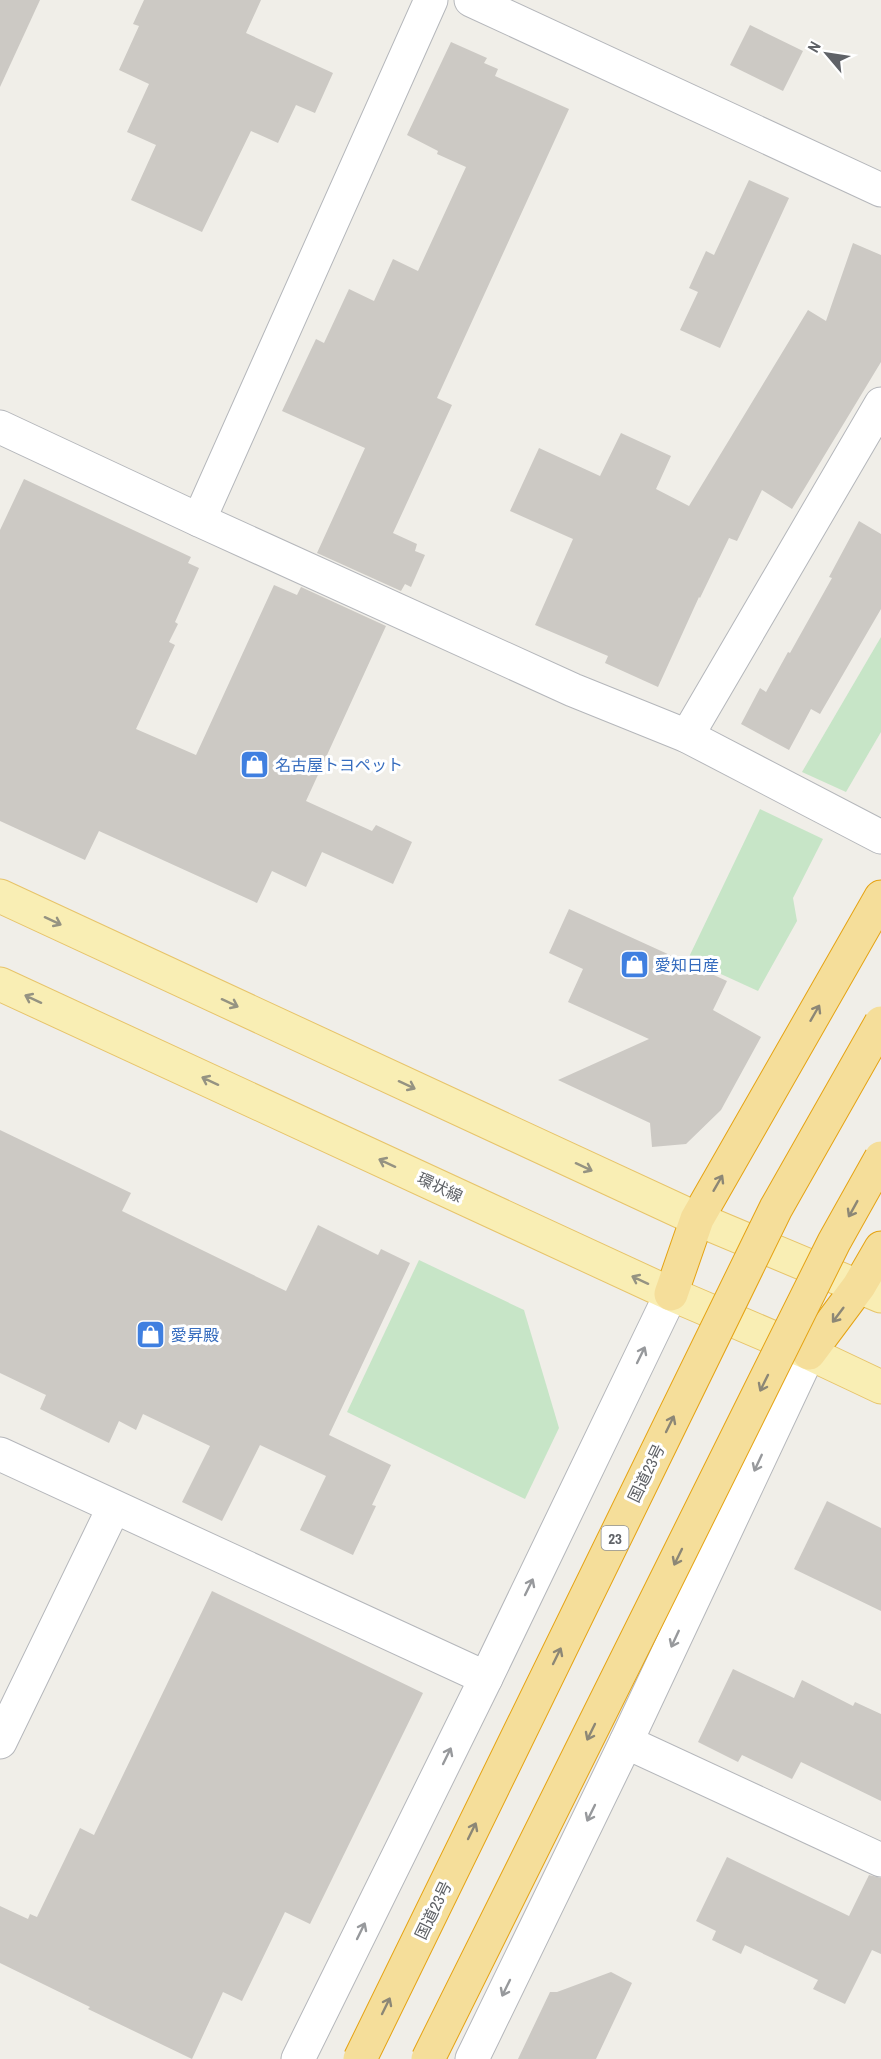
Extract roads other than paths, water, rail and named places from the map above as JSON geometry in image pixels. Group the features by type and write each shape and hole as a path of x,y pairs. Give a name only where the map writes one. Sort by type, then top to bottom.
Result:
{"highway":[{"path":"671,1294 697,1219 881,897"},
{"name":"国道23号","path":"360,2059 776,1208 881,1023"},
{"path":"428,2059 834,1242 881,1158"},
{"path":"809,1353 870,1291 881,1248"}],"main road":[{"path":"0,896 697,1219 870,1291"},
{"name":"環状線","path":"0,984 671,1294 881,1386"}],"street":[{"path":"199,520 430,0"},
{"path":"471,0 881,190"},
{"path":"687,736 881,404"},
{"path":"0,427 573,690 687,736 881,837"},
{"path":"298,2059 486,1678 671,1294"},
{"path":"471,2059 626,1742 809,1353"},
{"path":"0,1454 486,1678"},
{"path":"0,1742 114,1507"},
{"path":"626,1742 881,1860"}],"place":[{"name":"名古屋トヨペット","path":"254,765"},
{"name":"愛知日産","path":"634,965"},
{"name":"愛昇殿","path":"150,1335"}]}
